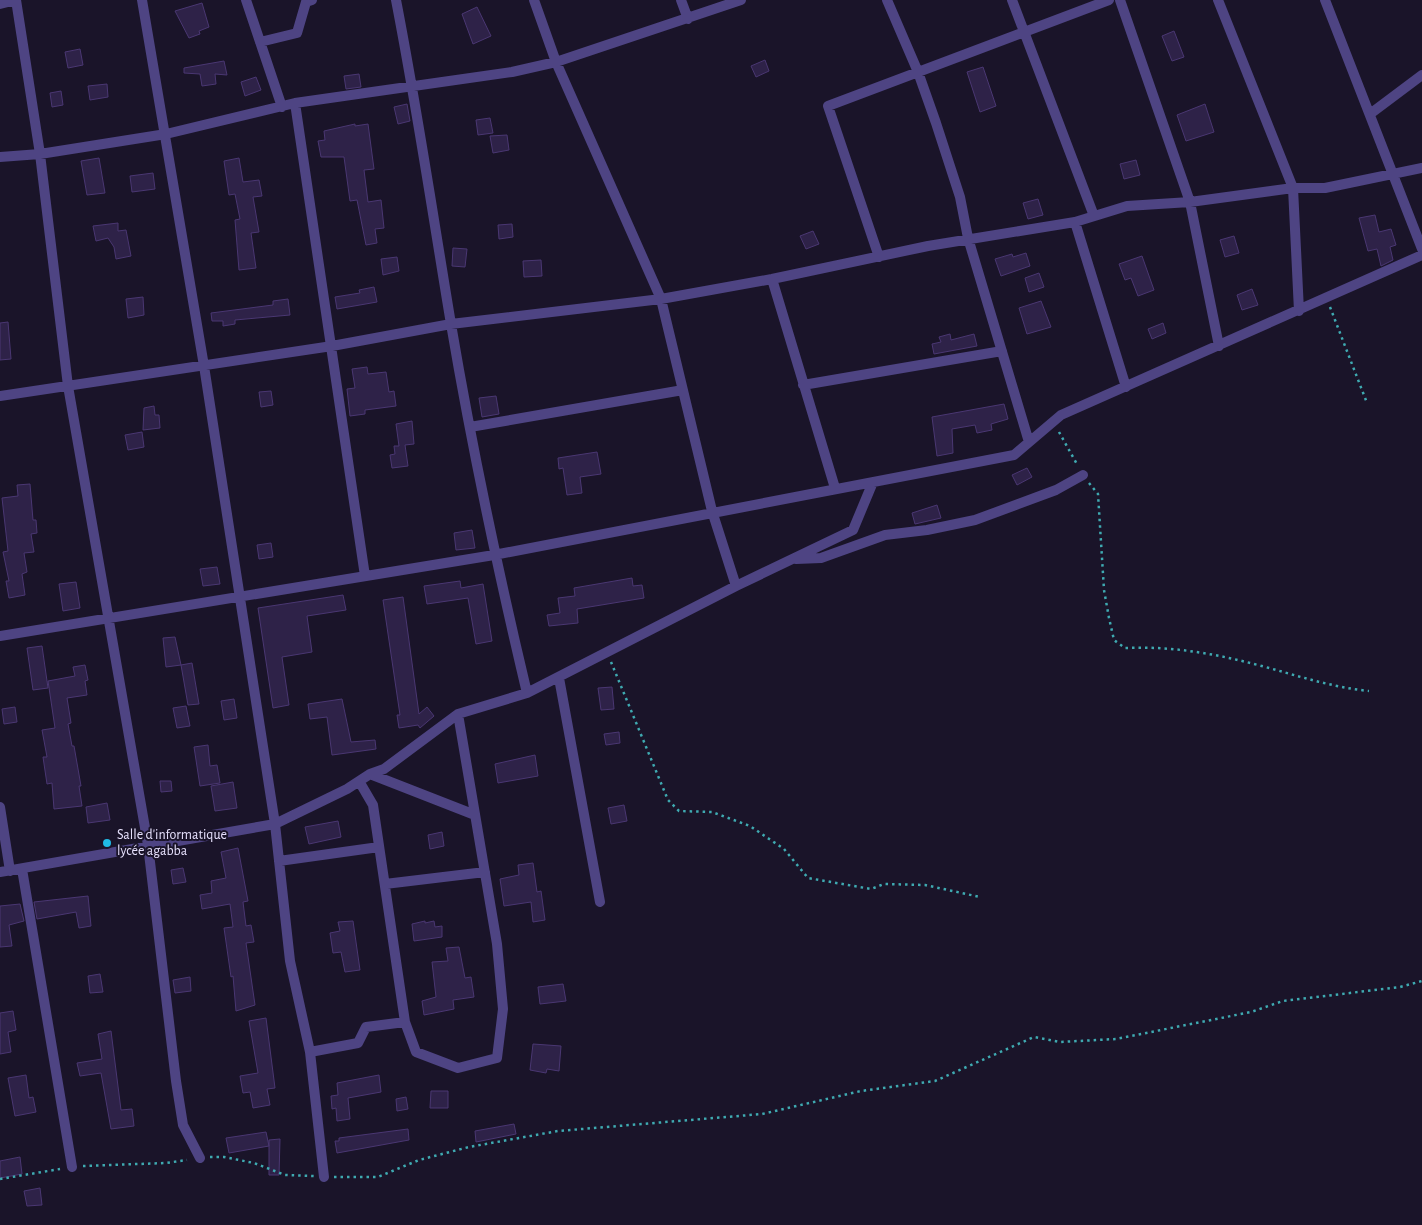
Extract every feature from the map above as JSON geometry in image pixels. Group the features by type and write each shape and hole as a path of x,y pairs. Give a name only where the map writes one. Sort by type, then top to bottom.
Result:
{"street":[{"path":"0,4 16,0 40,154 68,386 110,618 148,845 177,1090 183,1125 200,1158"},
{"path":"142,0 204,366 275,824 290,961 310,1052 324,1177"},
{"path":"246,0 282,106"},
{"path":"260,42 297,33 306,2 312,0"},
{"path":"396,0 413,86 451,324 494,555 527,693"},
{"path":"534,0 556,62 661,299 712,511 736,586"},
{"path":"681,0 688,19"},
{"path":"0,157 40,154 166,134 295,103 512,72 556,62 741,0"},
{"path":"887,0 918,72 960,198 968,238 1029,442"},
{"path":"1012,0 1094,216"},
{"path":"879,257 828,106 1109,0"},
{"path":"1120,0 1190,202 1219,346"},
{"path":"1218,0 1293,188 1299,312"},
{"path":"1325,0 1422,249"},
{"path":"1370,114 1422,75"},
{"path":"295,103 365,576"},
{"path":"0,396 332,346 451,324 661,299 772,279 968,238 1075,222 1127,206 1190,202 1293,188 1325,188 1392,172 1422,168"},
{"path":"1075,222 1126,387"},
{"path":"0,636 494,555 712,511 1014,455 1061,415 1299,312 1422,255"},
{"path":"772,279 835,488"},
{"path":"803,385 1002,351"},
{"path":"470,427 683,390"},
{"path":"791,560 821,558 885,535 927,530 975,520 1056,490 1083,475"},
{"path":"0,807 5,871 275,824 370,774 384,769 458,714 527,693 736,586 853,530 873,482"},
{"path":"559,678 600,902"},
{"path":"359,781 373,805 405,1022 416,1052 458,1068 497,1058 503,1009 497,944 458,714"},
{"path":"370,774 475,815"},
{"path":"279,861 380,847"},
{"path":"22,869 72,1167"},
{"path":"385,884 484,872"},
{"path":"310,1052 358,1043 366,1027 405,1022"}],"path":[{"path":"1327,299 1367,403"},
{"path":"1053,422 1083,475 1098,494 1104,590 1114,640 1125,648 1186,650 1251,663 1341,688 1369,692"},
{"path":"608,653 668,800 679,811 712,812 750,826 784,849 808,878 870,889 884,884 925,885 980,897"},
{"path":"0,1179 72,1167 166,1163 224,1157 254,1163 285,1175 378,1177 419,1160 469,1148 558,1131 762,1114 861,1091 935,1081 1034,1037 1060,1042 1116,1039 1251,1012 1283,1001 1400,987 1422,981"}],"building":[{"path":"202,3 209,27 199,31 200,34 189,38 175,11"},
{"path":"477,7 491,36 473,44 462,14"},
{"path":"1174,31 1184,57 1172,61 1162,36"},
{"path":"80,49 83,65 68,68 65,52"},
{"path":"765,60 769,71 756,77 751,66"},
{"path":"224,61 227,75 215,74 216,84 202,86 200,74 184,73 184,68"},
{"path":"983,67 996,106 980,112 967,72"},
{"path":"359,74 361,87 346,89 344,76"},
{"path":"256,77 261,90 245,96 241,82"},
{"path":"107,84 108,97 90,100 88,86"},
{"path":"61,91 63,105 52,107 50,93"},
{"path":"407,104 410,121 398,124 394,107"},
{"path":"1205,104 1214,132 1186,141 1177,115"},
{"path":"490,118 493,133 478,135 476,120"},
{"path":"355,124 355,126 368,124 374,169 364,170 368,202 381,200 384,228 375,229 377,243 366,245 357,200 350,201 344,157 321,157 318,141 325,140 324,131"},
{"path":"507,135 509,150 493,153 490,136"},
{"path":"99,158 105,193 87,195 81,161"},
{"path":"239,158 243,182 259,180 262,196 253,197 259,232 251,233 256,268 239,270 235,220 240,219 235,194 229,195 224,161"},
{"path":"1136,160 1140,175 1124,179 1120,164"},
{"path":"153,173 155,189 132,192 130,176"},
{"path":"1038,199 1043,215 1028,219 1023,203"},
{"path":"1375,215 1379,232 1391,229 1396,245 1390,247 1393,260 1381,266 1377,249 1368,251 1359,218"},
{"path":"118,223 118,231 126,230 131,256 116,259 114,247 108,238 96,241 93,226"},
{"path":"512,224 513,237 499,239 498,225"},
{"path":"813,231 819,244 806,249 800,236"},
{"path":"1234,236 1239,253 1225,257 1220,240"},
{"path":"453,248 467,249 465,267 452,266"},
{"path":"1026,253 1030,266 1001,276 995,259 1012,254 1013,257"},
{"path":"1142,256 1154,290 1138,296 1131,278 1125,280 1119,264"},
{"path":"397,257 399,271 383,275 381,259"},
{"path":"541,260 542,276 524,277 523,261"},
{"path":"1039,273 1044,287 1029,292 1025,278"},
{"path":"374,287 377,302 337,309 335,297 360,293 359,290"},
{"path":"1252,289 1258,305 1242,310 1237,295"},
{"path":"143,297 144,315 128,318 126,299"},
{"path":"288,299 290,315 235,320 235,324 223,326 223,321 212,321 211,313 273,305 273,301"},
{"path":"1041,301 1051,327 1027,334 1019,308"},
{"path":"8,322 11,359 0,360 0,323"},
{"path":"1163,323 1166,333 1152,339 1148,329"},
{"path":"950,334 951,340 974,334 977,346 934,354 932,344 941,342 939,337"},
{"path":"367,367 368,374 386,372 389,392 394,391 396,406 365,410 365,414 350,416 347,389 355,388 352,369"},
{"path":"271,391 273,405 261,407 259,392"},
{"path":"496,396 499,414 482,417 479,398"},
{"path":"1004,404 1008,419 991,424 992,430 977,433 975,425 952,429 953,453 937,456 932,417"},
{"path":"154,406 155,415 159,415 160,428 143,430 144,408"},
{"path":"412,421 414,444 405,445 408,466 392,468 390,455 395,454 394,446 399,446 396,424"},
{"path":"142,432 144,447 128,450 125,435"},
{"path":"597,452 601,474 580,477 582,493 567,495 563,468 559,469 558,458"},
{"path":"1027,468 1032,477 1017,485 1012,475"},
{"path":"30,484 33,520 36,520 37,533 31,534 34,552 24,553 27,572 22,574 25,595 9,598 6,581 9,581 3,552 8,551 2,498 18,496 17,485"},
{"path":"937,505 941,518 915,524 912,513"},
{"path":"472,530 475,548 456,550 454,533"},
{"path":"271,543 273,557 259,559 257,545"},
{"path":"217,567 220,584 203,586 200,569"},
{"path":"632,578 633,586 642,585 644,598 577,609 578,623 549,626 547,615 560,613 558,598 575,596 574,588"},
{"path":"460,581 461,588 483,584 492,641 476,644 468,598 427,604 424,586"},
{"path":"76,582 80,608 63,611 59,584"},
{"path":"343,595 346,610 307,616 312,652 282,657 289,705 273,708 258,608"},
{"path":"403,597 419,714 427,707 434,716 420,728 418,725 399,728 397,715 400,715 383,600"},
{"path":"175,637 181,665 166,667 163,638"},
{"path":"42,646 48,688 33,690 27,648"},
{"path":"192,663 199,704 188,705 181,665"},
{"path":"85,665 88,680 85,681 87,695 67,698 71,723 68,724 81,786 79,786 82,806 54,809 52,783 47,784 43,757 47,757 42,730 55,728 48,681 75,676 73,667"},
{"path":"612,687 614,709 601,710 598,688"},
{"path":"234,699 237,718 224,720 221,701"},
{"path":"342,699 351,742 375,740 376,749 332,755 327,717 310,719 308,704"},
{"path":"186,706 190,726 177,728 173,708"},
{"path":"15,707 17,722 4,724 2,709"},
{"path":"619,732 620,743 606,745 604,734"},
{"path":"208,745 210,766 217,765 220,783 200,786 194,747"},
{"path":"535,755 538,776 498,783 495,764"},
{"path":"160,781 171,781 172,791 161,792"},
{"path":"233,782 237,808 215,811 211,786"},
{"path":"107,803 110,820 88,823 86,807"},
{"path":"624,805 627,821 611,824 608,808"},
{"path":"338,821 341,837 309,844 305,827"},
{"path":"442,832 444,846 430,849 428,835"},
{"path":"238,848 248,901 243,902 246,926 251,925 254,942 246,943 255,1005 236,1011 233,976 231,977 224,928 233,927 230,904 202,909 200,895 212,893 211,881 226,878 221,852"},
{"path":"533,863 537,892 541,891 545,920 533,922 531,902 504,906 500,879 519,875 518,865"},
{"path":"183,868 186,882 173,884 171,870"},
{"path":"88,896 91,926 79,928 76,912 37,919 34,902"},
{"path":"20,904 24,921 9,925 12,946 0,947 0,906"},
{"path":"353,921 360,970 345,972 341,952 333,953 330,933 340,931 338,922"},
{"path":"425,921 425,923 434,921 435,927 442,926 442,937 414,941 412,924"},
{"path":"459,947 465,978 471,977 474,997 453,1000 454,1009 424,1015 422,1001 436,997 432,962 448,961 446,948"},
{"path":"100,974 103,992 90,993 88,976"},
{"path":"190,977 191,991 175,993 173,980"},
{"path":"563,984 566,1001 540,1004 538,987"},
{"path":"13,1011 16,1030 8,1032 11,1052 0,1054 0,1013"},
{"path":"266,1018 275,1088 267,1089 270,1105 253,1108 250,1092 243,1093 240,1076 258,1073 249,1021"},
{"path":"111,1031 121,1110 132,1109 134,1126 111,1129 101,1073 80,1076 77,1063 102,1059 98,1034"},
{"path":"533,1044 561,1046 559,1071 547,1069 546,1073 530,1070"},
{"path":"26,1075 29,1098 33,1097 36,1112 15,1116 8,1078"},
{"path":"379,1075 381,1092 348,1098 350,1119 337,1121 336,1108 332,1109 331,1096 338,1095 337,1083"},
{"path":"431,1091 448,1091 448,1108 430,1108"},
{"path":"406,1097 408,1109 397,1111 396,1099"},
{"path":"514,1124 516,1134 476,1142 475,1131"},
{"path":"408,1129 409,1140 337,1153 335,1141 339,1141 339,1138"},
{"path":"266,1132 269,1146 229,1153 226,1138"},
{"path":"280,1139 279,1175 269,1175 269,1140"},
{"path":"20,1157 22,1174 0,1178 0,1161"},
{"path":"40,1188 42,1205 27,1206 24,1191"}],"place":[{"name":"Salle d'informatique lycée agabba","path":"107,843"}]}
